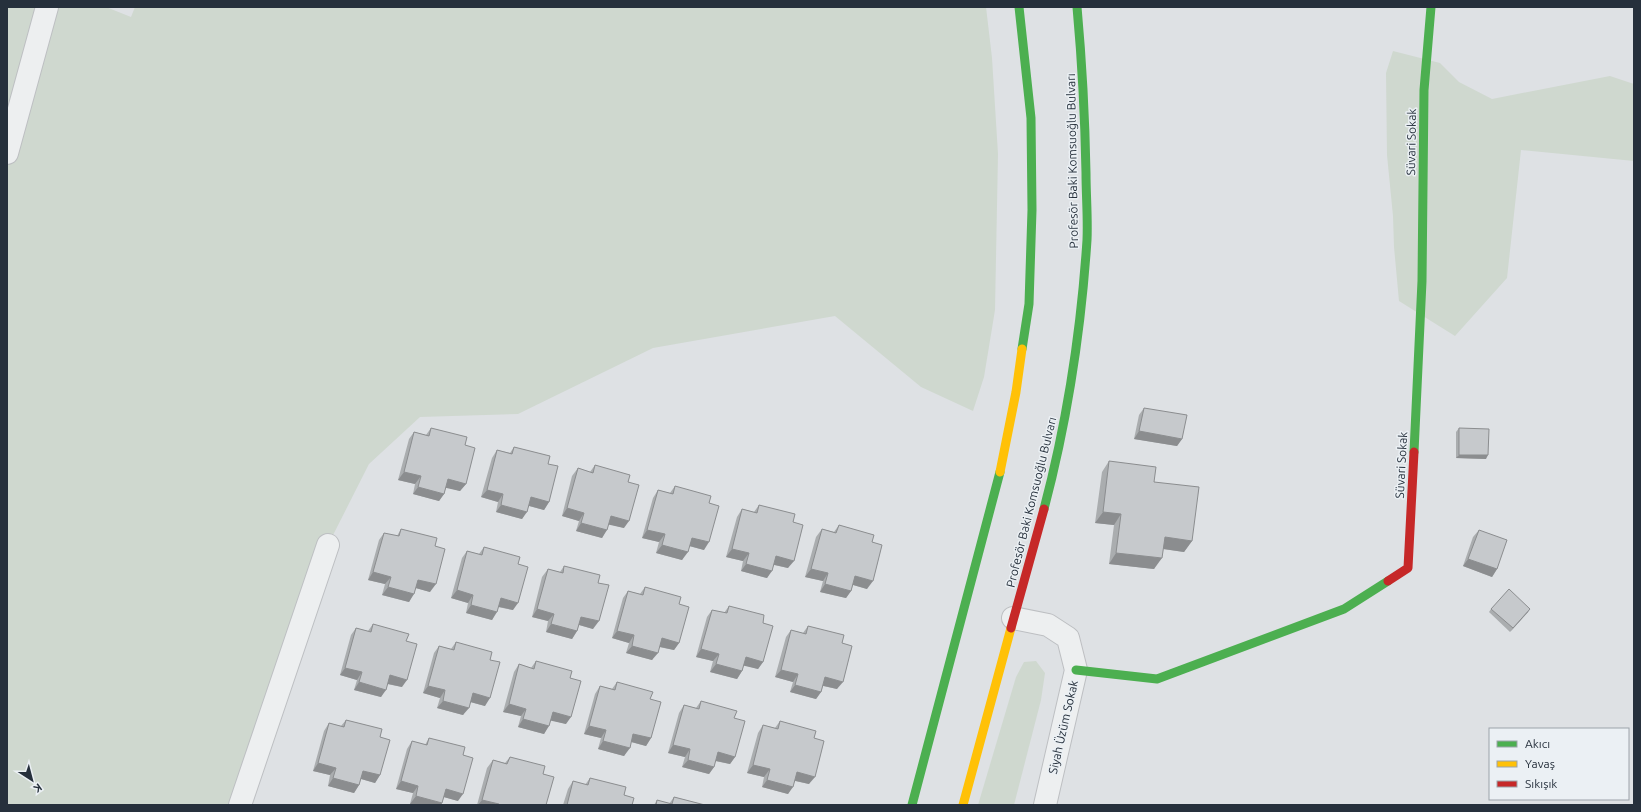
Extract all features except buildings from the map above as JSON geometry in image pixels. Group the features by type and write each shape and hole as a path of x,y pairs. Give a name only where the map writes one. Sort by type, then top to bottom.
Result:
{"main road":[{"path":"912,805 998,480 1016,392 1029,304 1032,210 1031,118 1019,7"},
{"name":"Profesör Baki Komsuoğlu Bulvarı","path":"963,805 1054,470 1069,396 1080,318 1087,239 1082,66 1077,7"},
{"name":"Süvari Sokak","path":"1076,670 1157,679 1344,609 1408,568 1422,281 1424,90 1431,7"}],"street":[{"path":"7,153 47,7"},
{"path":"240,805 328,545"},
{"name":"Siyah Üzüm Sokak","path":"1013,618 1048,625 1068,638 1076,670 1045,805"}],"shaded area":[{"path":"7,7 106,7 131,17 135,7 986,7 992,58 998,154 995,310 984,377 973,411 921,387 835,316 653,348 518,414 420,417 369,464 328,545 240,805 7,805"},
{"path":"1393,51 1440,63 1459,82 1492,99 1610,76 1634,84 1634,161 1521,150 1507,278 1455,336 1399,301 1387,155 1386,73"},
{"path":"1036,661 1045,673 1041,700 1014,805 978,805 1016,677 1024,662"}],"traffic: fast":[{"path":"1019,7 1031,118 1032,210 1029,304 1022,349"},
{"path":"1044,509 1060,443 1072,376 1081,308 1087,240 1084,111 1077,7"},
{"path":"1414,452 1422,281 1424,90 1431,7"},
{"path":"912,805 1000,472"},
{"path":"1076,670 1157,679 1344,609 1388,581"}],"traffic: slow":[{"path":"1000,472 1016,392 1022,349"},
{"path":"963,805 1011,628"}],"traffic: jam":[{"path":"1388,581 1408,568 1414,452"},
{"path":"1011,628 1044,509"}]}
